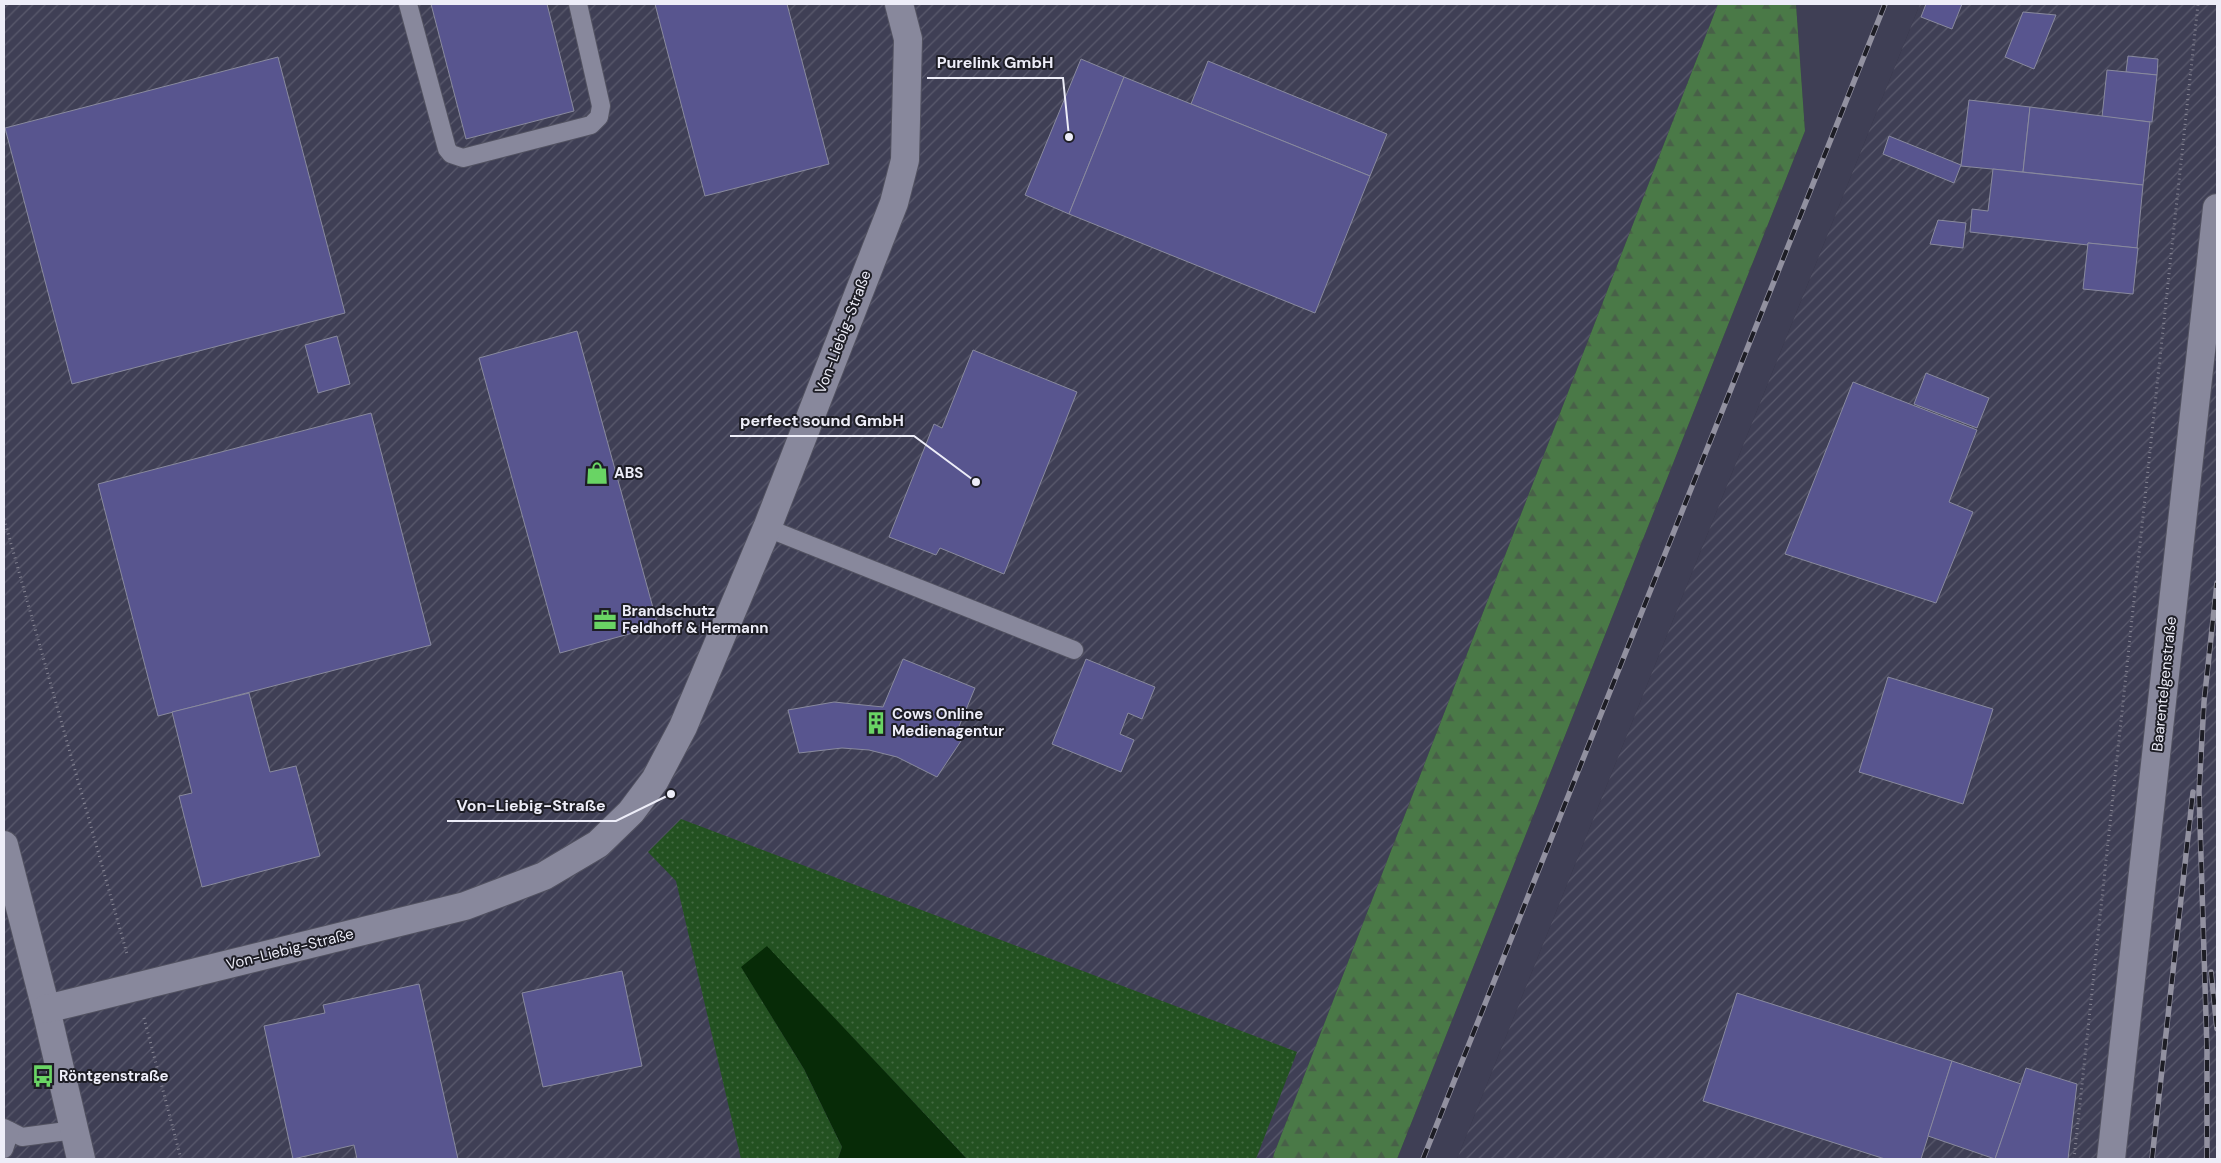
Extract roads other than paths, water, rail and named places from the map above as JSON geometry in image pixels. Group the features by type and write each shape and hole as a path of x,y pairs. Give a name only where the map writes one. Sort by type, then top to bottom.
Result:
{"street":[{"name":"Von-Liebig-Straße","path":"46,1009 465,906 544,876 598,844 631,812 655,780 683,727 767,528 894,203 905,160 908,39 899,4"},
{"name":"Baarentelgenstraße","path":"2111,1159 2217,208"},
{"path":"4,845 8,881 46,1009 81,1159"}],"lane":[{"path":"408,4 448,149 451,154 463,158 591,125 599,117 601,106 578,4"},
{"path":"767,528 1074,650"},
{"path":"4,1150 7,1129 22,1137 74,1130"}],"railway":[{"path":"1423,1159 1885,4"},
{"path":"2207,1159 2207,1049 2199,792 2204,702 2217,583"},
{"path":"2152,1159 2193,792"},
{"path":"2211,972 2217,1029"}],"place":[{"name":"Purelink GmbH","path":"1069,137"},
{"name":"ABS","path":"597,473"},
{"name":"perfect sound GmbH","path":"976,482"},
{"name":"Brandschutz Feldhoff & Hermann","path":"605,620"},
{"name":"Cows Online Medienagentur","path":"876,723"},
{"name":"Von-Liebig-Straße","path":"671,794"},
{"name":"Röntgenstraße","path":"43,1076"}]}
